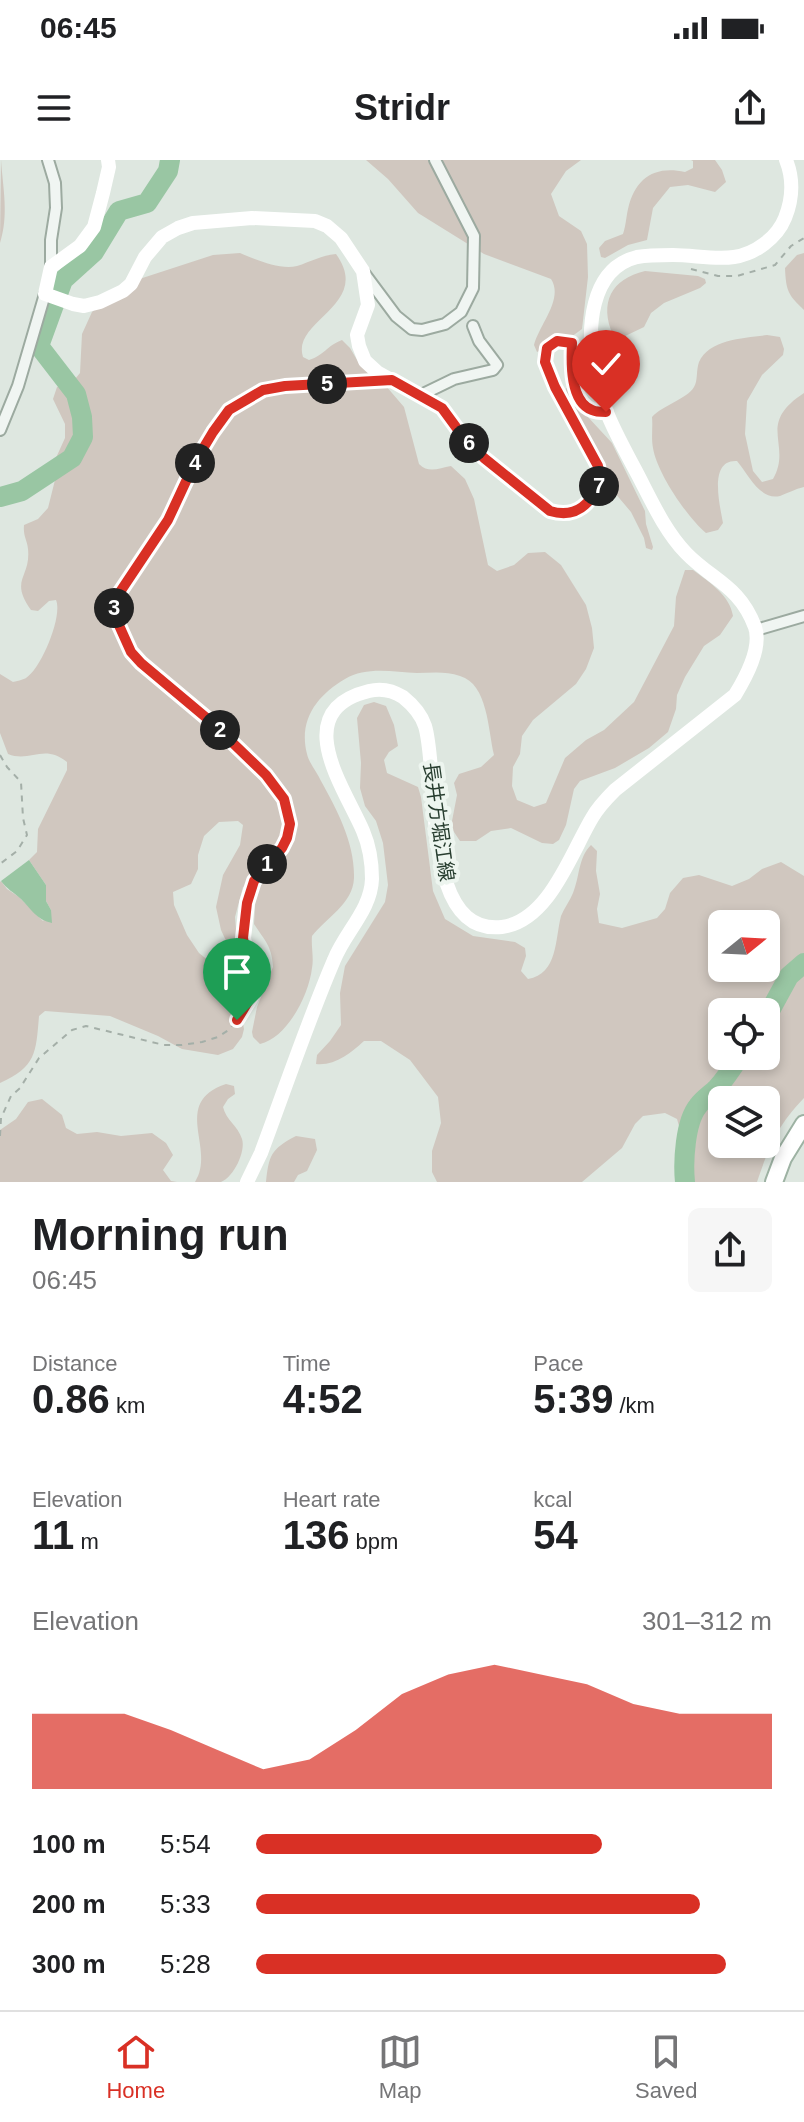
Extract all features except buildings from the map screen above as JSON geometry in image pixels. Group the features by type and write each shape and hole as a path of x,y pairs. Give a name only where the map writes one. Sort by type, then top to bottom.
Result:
{"main road":[{"path":"108,160 109,167 94,227 80,246 51,267 48,295 84,306 123,291 162,237 193,223 252,218 315,221 327,226 341,238 363,271 368,305 357,335 365,361 377,372 442,408 464,438 484,458 550,511 561,515 573,513 590,501 601,479 598,466 555,387 545,362 547,348 557,341 572,343 590,333"},
{"path":"756,630 745,605 726,585 686,553 660,517 606,412 597,387 590,333 596,294 612,270 635,257 735,257 763,246 781,227 791,202 791,175 786,160"},
{"path":"572,343 574,388 590,410 606,412"},
{"name":"長井方堀江線","path":"247,1182 261,1153 335,956 370,894 372,877 364,834 329,757 325,737 329,720 341,704 361,694 384,689 395,692 417,711 424,725 428,747 446,885 454,903 464,915 492,927 505,927 525,918 539,906 558,881 601,804 735,695 754,658 756,630"},
{"path":"774,1182 783,1158 804,1124"}],"street":[{"path":"48,160 55,183 56,208 51,267"},
{"path":"363,271 396,316 412,329 422,330 445,324 461,312 473,288 474,236 435,160"},
{"path":"0,430 48,295"},
{"path":"421,395 454,379 493,370 497,365 479,341 473,326"},
{"path":"756,630 804,616"}],"path":[{"path":"0,1136 1,1118 11,1096 20,1088 39,1058 72,1030 86,1026 164,1045 202,1042 230,1029 251,997 243,938 247,903 254,881 287,838 290,824 284,799 266,775 209,720 141,663 131,652 113,612 118,595 168,520 195,462 229,410 263,390 392,380"},
{"path":"0,755 21,782 27,835 17,851 0,864"}],"shaded area":[{"path":"1,160 5,212 0,243"},
{"path":"366,160 581,160 566,171 551,194 559,216 581,231 587,244 588,277 582,329 537,352 534,345 555,295 551,279 484,254 418,213"},
{"path":"691,160 715,160 726,182 715,192 688,185 670,187 653,208 647,240 601,257 599,248 605,241 623,234 631,198 641,182 664,170 685,172 693,168"},
{"path":"240,253 283,267 336,254 345,272 345,286 339,299 308,332 302,344 303,357 309,360 314,358 342,340 360,365 386,386 404,407 419,464 430,470 451,466 465,479 474,499 488,565 497,571 514,565 528,553 545,552 561,565 586,605 594,648 576,684 533,720 522,736 520,754 513,767 512,786 517,800 534,807 546,803 565,758 604,730 634,702 674,626 676,597 685,570 693,570 718,590 728,602 733,616 720,635 704,646 685,677 668,732 649,748 615,768 580,781 574,789 566,825 559,840 553,844 542,843 511,828 491,831 476,841 460,841 452,829 457,795 454,783 459,774 481,767 494,755 485,709 476,688 469,681 449,673 380,671 362,672 345,679 326,693 312,709 305,741 309,761 344,827 352,852 354,878 344,903 312,936 310,979 288,1024 270,1040 260,1044 253,1037 257,1007 273,967 272,960 267,944 254,924 256,890 248,885 243,887 235,917 237,941 233,946 228,945 221,930 216,907 223,875 240,845 243,825 238,821 219,822 204,836 198,855 198,869 191,884 173,892 174,905 187,935 199,953 230,978 244,1029 233,1049 218,1055 182,1049 110,1016 45,1011 39,1016 35,1049 27,1065 0,1083 0,882 43,921 51,910 46,901 46,885 29,860 37,852 38,829 67,770 67,762 51,754 8,754 0,733 0,674 13,682 32,673 44,654 56,618 56,600 49,601 38,611 31,610 21,585 28,559 24,525 38,519 48,508 55,480 55,460 65,438 65,424 53,399 57,387 75,379 80,373 82,334 92,312 121,285 213,255"},
{"path":"804,253 804,310 789,292 785,268 797,255"},
{"path":"645,271 698,276 706,283 664,303 651,313 644,327 621,338 613,335 607,313 611,294 624,280"},
{"path":"767,335 780,337 784,349 783,355 762,375 747,401 745,434 753,471 762,482 773,479 778,467 778,425 781,415 789,404 804,393 804,487 780,496 766,494 737,461 728,462 722,467 718,485 723,523 718,530 706,533 682,506 660,470 653,448 652,417 691,391 699,362 711,348 728,341"},
{"path":"566,388 571,389 587,416 612,443 645,511 652,550 646,548 631,512 609,486 589,434 566,394"},
{"path":"374,702 386,706 398,746 384,760 387,773 418,787 433,891 445,919 473,936 515,942 525,948 521,971 528,979 538,976 550,963 561,916 591,845 597,851 599,923 622,928 657,918 665,909 670,893 683,878 699,875 732,886 781,862 804,876 804,1098 780,1129 780,1086 708,1086 708,1158 766,1158 757,1182 680,1182 683,1140 677,1119 665,1113 643,1116 622,1148 582,1182 437,1182 432,1172 432,1151 441,1123 438,1097 410,1060 381,1041 364,1041 336,1061 316,1064 317,1055 341,1025 340,993 345,966 385,902 388,885 383,843 360,788 357,718 364,705"},
{"path":"29,860 46,885 46,901 51,910 52,923 38,917 1,881"},
{"path":"226,1084 234,1086 235,1094 223,1107 242,1139 241,1157 230,1175 221,1182 195,1182 201,1155 197,1115 209,1092"},
{"path":"42,1099 62,1115 66,1128 77,1134 97,1132 121,1136 152,1133 166,1143 173,1155 163,1170 171,1181 177,1182 0,1182 0,1130 16,1119 28,1102"},
{"path":"296,1136 315,1139 317,1150 307,1171 298,1175 294,1182 266,1182 273,1154"}],"waterway":[{"path":"0,497 22,491 72,458 83,437 76,394 39,346 63,280 94,252 119,211 147,203 168,171 170,160"},
{"path":"777,998 789,976 804,963"},
{"path":"685,1182 684,1164 690,1122 700,1103 730,1070"}],"route":[{"path":"237,1020 251,997 243,938 247,903 254,881 287,838 290,824 284,799 266,775 209,720 141,663 131,652 113,612 118,595 168,520 213,432 229,410 263,390 392,380 442,408 464,438 484,458 550,511 561,515 573,513 590,501 601,479 598,466 555,387 545,362 547,348 557,341 572,343 574,388 590,410 606,412"}]}
